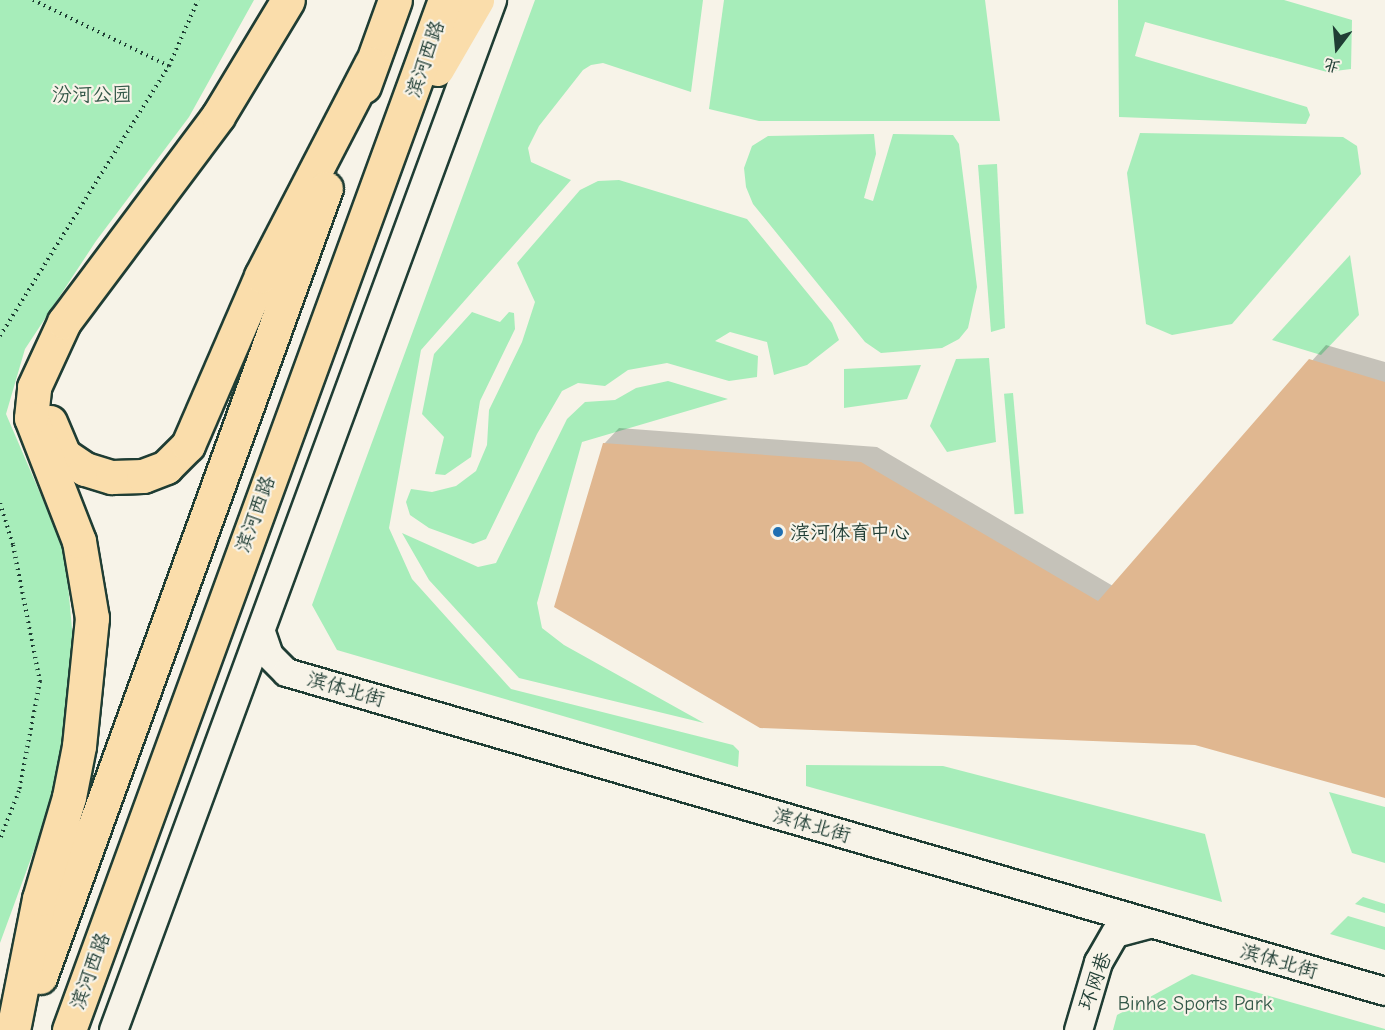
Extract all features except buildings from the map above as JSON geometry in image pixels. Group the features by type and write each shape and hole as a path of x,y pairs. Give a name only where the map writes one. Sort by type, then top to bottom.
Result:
{"highway":[{"path":"13,1030 39,899 71,787 85,702 92,618 79,541 31,418 34,387 64,322 218,116 288,0"},
{"path":"307,0 231,125 78,332 63,359 50,390 50,424 64,455 85,470 112,477 143,476 166,467 188,445 261,276 371,64"},
{"path":"21,1030 395,0"},
{"name":"滨河西路","path":"69,1030 285,430 398,135 446,0"},
{"path":"398,135 477,0"}],"street":[{"path":"114,1030 492,0"},
{"name":"滨体北街","path":"261,632 269,654 286,672 1385,992"},
{"name":"环网巷","path":"1078,1030 1098,962 1115,933 1150,924"}],"path":[{"path":"33,0 169,66"},
{"path":"0,336 169,66 198,0"},
{"path":"0,503 14,545 40,681 19,791 0,839"}],"green space":[{"name":"汾河公园","path":"0,0 254,0 189,117 96,241 25,349 6,414 65,551 75,662 52,801 0,943"},
{"path":"535,0 703,0 691,92 603,63 591,65 583,70 539,126 528,148 531,162 571,180 421,350 389,528 412,579 511,689 733,745 739,751 738,767 337,650 312,605"},
{"path":"724,0 985,0 1000,121 759,121 709,109"},
{"path":"1118,0 1284,0 1352,20 1351,69 1327,72 1145,22 1135,56 1307,107 1310,115 1306,124 1119,117"},
{"path":"1140,133 1343,137 1357,146 1361,174 1232,324 1172,335 1146,324 1127,173"},
{"path":"874,134 876,154 864,198 873,201 893,134 953,135 959,144 977,287 968,328 959,339 942,348 881,353 865,342 753,204 746,187 744,168 752,146 768,136"},
{"path":"997,164 1005,328 991,332 978,165"},
{"path":"619,180 747,219 832,323 839,340 807,365 774,375 767,342 730,332 715,341 758,356 757,377 729,381 667,363 628,370 605,386 578,383 562,391 537,434 486,539 473,544 429,528 410,515 406,502 411,489 432,492 456,486 476,471 487,445 489,410 522,342 535,302 517,263 580,190 598,181"},
{"path":"1350,255 1359,315 1321,355 1272,340"},
{"path":"472,312 500,322 509,312 514,313 515,329 480,401 471,457 445,475 435,474 444,437 422,414 434,354"},
{"path":"989,358 996,442 947,452 930,426 956,359"},
{"path":"921,365 907,399 844,408 844,369"},
{"path":"668,381 728,399 582,442 537,603 542,628 564,645 704,723 519,678 429,580 402,533 478,567 496,563 567,419 585,402 615,400 636,388"},
{"path":"1013,393 1024,514 1015,514 1004,394"},
{"path":"806,765 943,766 1205,834 1222,902 806,786"},
{"path":"1329,792 1385,807 1385,863 1352,853"},
{"path":"1363,897 1385,904 1385,913 1355,904"},
{"path":"1348,916 1385,927 1385,950 1330,934"},
{"name":"Binhe Sports Park","path":"1192,974 1385,1030 1113,1030 1117,1015"}],"place":[{"name":"滨河体育中心","path":"778,532"}]}
